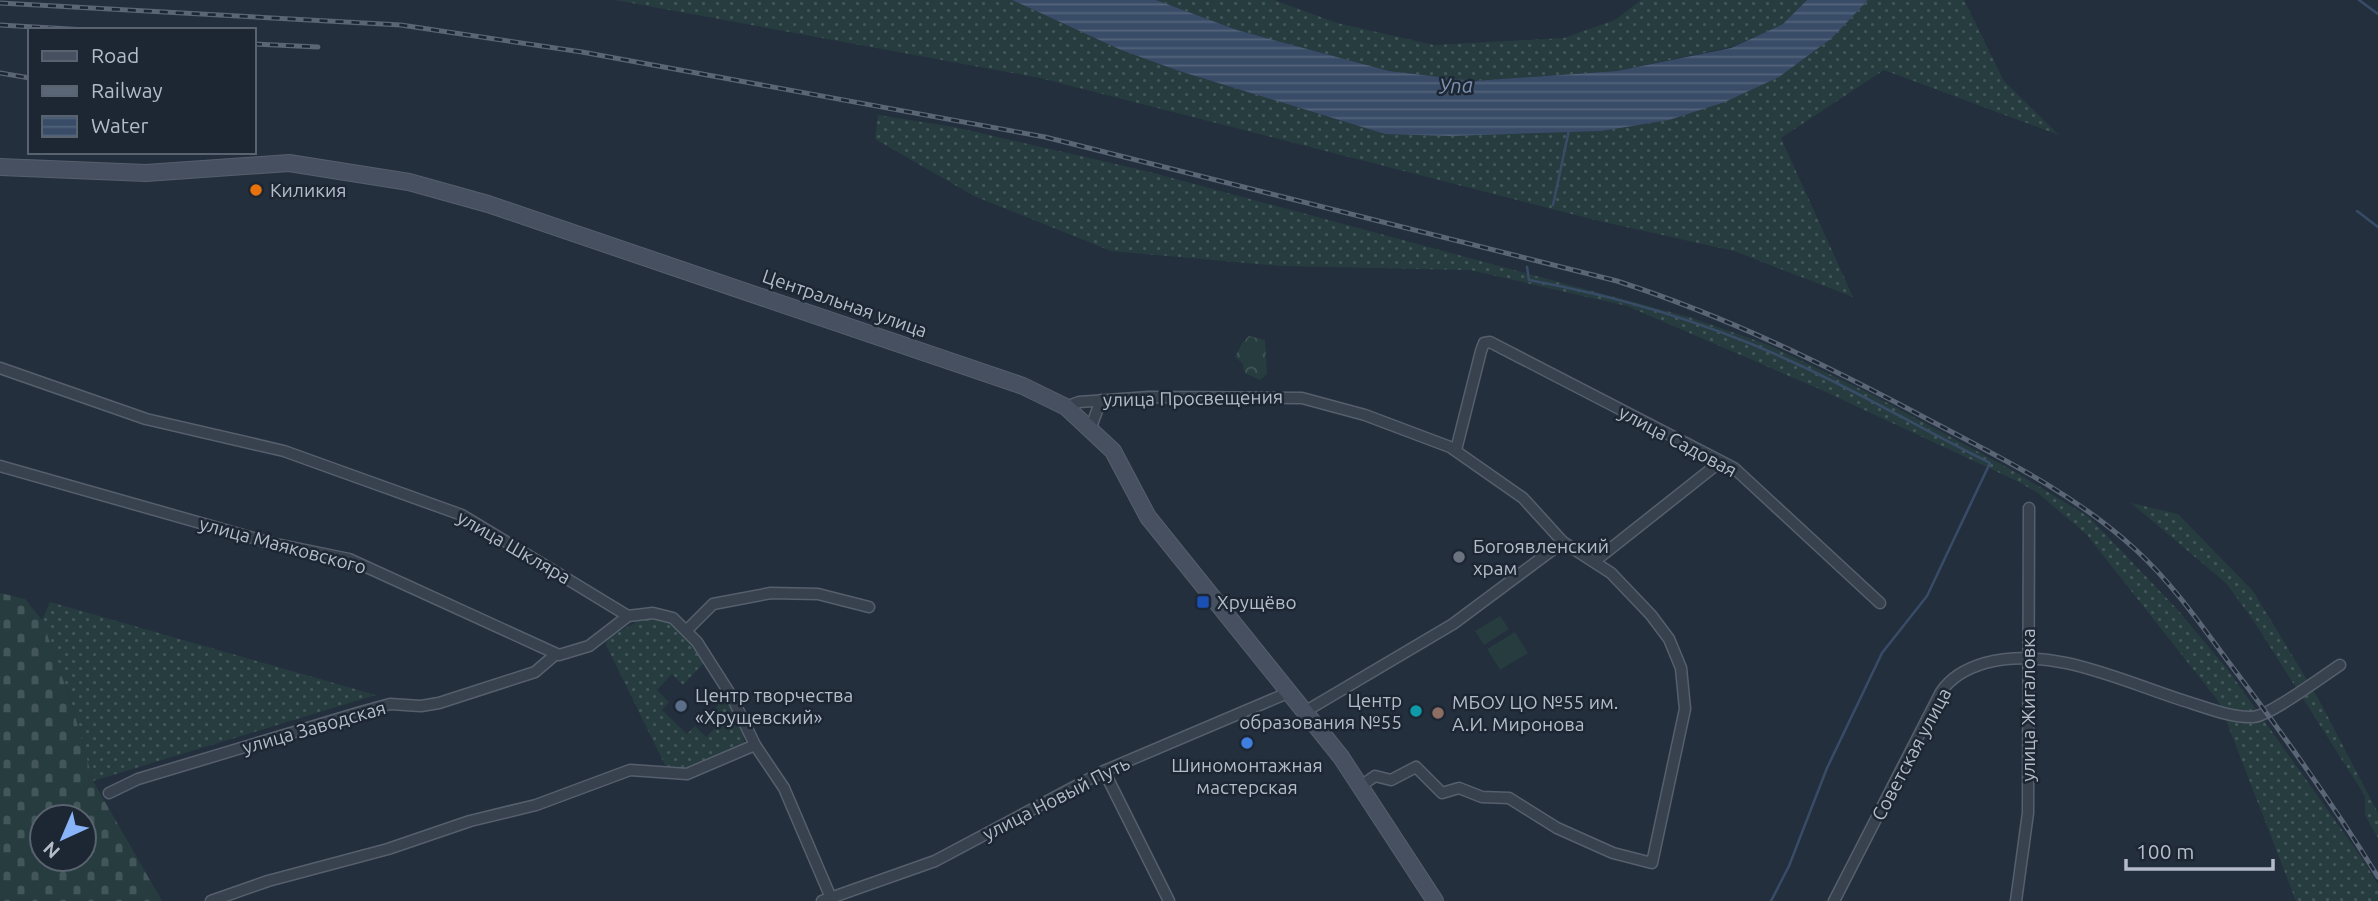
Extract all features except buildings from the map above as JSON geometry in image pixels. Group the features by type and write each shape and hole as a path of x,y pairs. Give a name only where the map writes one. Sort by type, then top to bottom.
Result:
{"main road":[{"name":"Центральная улица","path":"0,167 146,173 289,163 409,182 467,198 668,264 1023,386 1066,407 1091,427 1113,451 1148,517 1306,711 1361,786 1435,901"}],"street":[{"name":"улица Садовая","path":"1456,450 1484,343 1492,343 1740,472 1880,603"},
{"name":"улица Шкляра","path":"0,368 146,419 284,451 462,514 628,616"},
{"name":"улица Просвещения","path":"1066,407 1101,400 1297,397 1365,415 1456,450 1523,498 1563,541 1595,561 1651,615 1669,639 1683,675 1685,709 1652,863 1613,853 1557,828 1509,798 1479,796 1459,788 1442,793 1416,767 1391,780 1375,776 1361,786"},
{"path":"1091,427 1101,400"},
{"path":"1595,561 1720,462"},
{"name":"улица Маяковского","path":"0,466 271,542 349,559 556,654"},
{"name":"улица Жигаловка","path":"2015,901 2028,813 2029,508"},
{"path":"1306,711 1453,624 1563,541"},
{"path":"687,629 713,604 771,593 818,594 869,607"},
{"path":"556,654 569,654 589,646 628,616 659,614 677,620 687,629 732,696 755,745 784,789 826,900"},
{"name":"улица Заводская","path":"109,793 138,779 390,704 421,706 439,703 535,672 556,654"},
{"name":"Советская улица","path":"1834,901 1944,687 1976,666 2028,657 2061,661 2214,710 2251,717 2267,713 2340,665"},
{"name":"улица Новый Путь","path":"826,900 935,861 1104,771 1290,692"},
{"path":"211,901 268,881 377,853 470,821 536,806 630,770 687,775 755,745"},
{"path":"1104,771 1169,901"}],"green space":[{"path":"615,0 1012,0 1121,50 1179,71 1385,134 1450,136 1602,131 1669,120 1725,102 1779,77 1832,38 1868,0 1964,0 2004,81 2059,135 1884,70 1781,138 1853,297 1734,251 1595,220 1040,78"},
{"path":"1156,0 1274,0 1337,23 1434,45 1564,38 1615,20 1641,0 1807,0 1784,24 1731,47 1617,71 1474,81 1389,71 1237,30"},
{"path":"878,115 954,127 1146,171 1689,317 1766,344 1869,393 2010,469 2089,517 2176,608 2228,670 2359,854 2378,884 2378,901 2296,901 2219,702 2087,535 2038,493 2019,482 1817,388 1627,306 1470,270 1280,266 1111,251 974,196 875,139"},
{"path":"1249,336 1265,340 1267,374 1260,380 1245,373 1242,363 1235,357"},
{"path":"2131,503 2178,514 2253,591 2318,698 2378,813 2378,838 2365,815 2365,796 2253,620 2226,583"},
{"path":"0,593 25,599 42,620 72,705 93,781 162,901 0,901"},
{"path":"50,602 376,695 93,781 72,705 42,620"},
{"path":"1500,616 1509,629 1484,645 1475,631"},
{"path":"655,618 679,629 704,663 683,685 672,674 657,690 669,702 662,710 687,734 695,726 706,737 721,722 711,712 727,696 743,731 744,744 694,769 667,769 606,645 608,638 638,621"},
{"path":"1515,632 1528,653 1500,670 1487,649"}],"water":[{"name":"Упа","path":"1012,0 1156,0 1237,30 1389,71 1474,81 1617,71 1731,48 1783,24 1807,0 1868,0 1832,38 1779,77 1725,102 1669,120 1602,131 1450,136 1385,134 1179,71 1121,50"}],"waterway":[{"path":"2359,0 2378,14"},
{"path":"1553,205 1569,130"},
{"path":"2357,211 2378,227"},
{"path":"1527,267 1529,280 1666,313 1732,336 1846,388 1990,463 1927,596 1882,653 1827,768 1789,866 1771,901"}],"railway":[{"path":"0,3 401,25 582,52 1045,137 1617,281 1658,295 1816,362 1985,449 2038,479 2113,530 2149,562 2195,617 2305,767 2378,877"},
{"path":"0,25 52,28"},
{"path":"256,44 318,47"},
{"path":"0,73 28,78"}],"place":[{"name":"Киликия","path":"256,190"},
{"name":"Богоявленский храм","path":"1459,557"},
{"name":"Хрущёво","path":"1203,602"},
{"name":"Центр творчества «Хрущевский»","path":"681,706"},
{"name":"Центр образования №55","path":"1416,711"},
{"name":"МБОУ ЦО №55 им. А.И. Миронова","path":"1438,713"},
{"name":"Шиномонтажная мастерская","path":"1247,743"}]}
